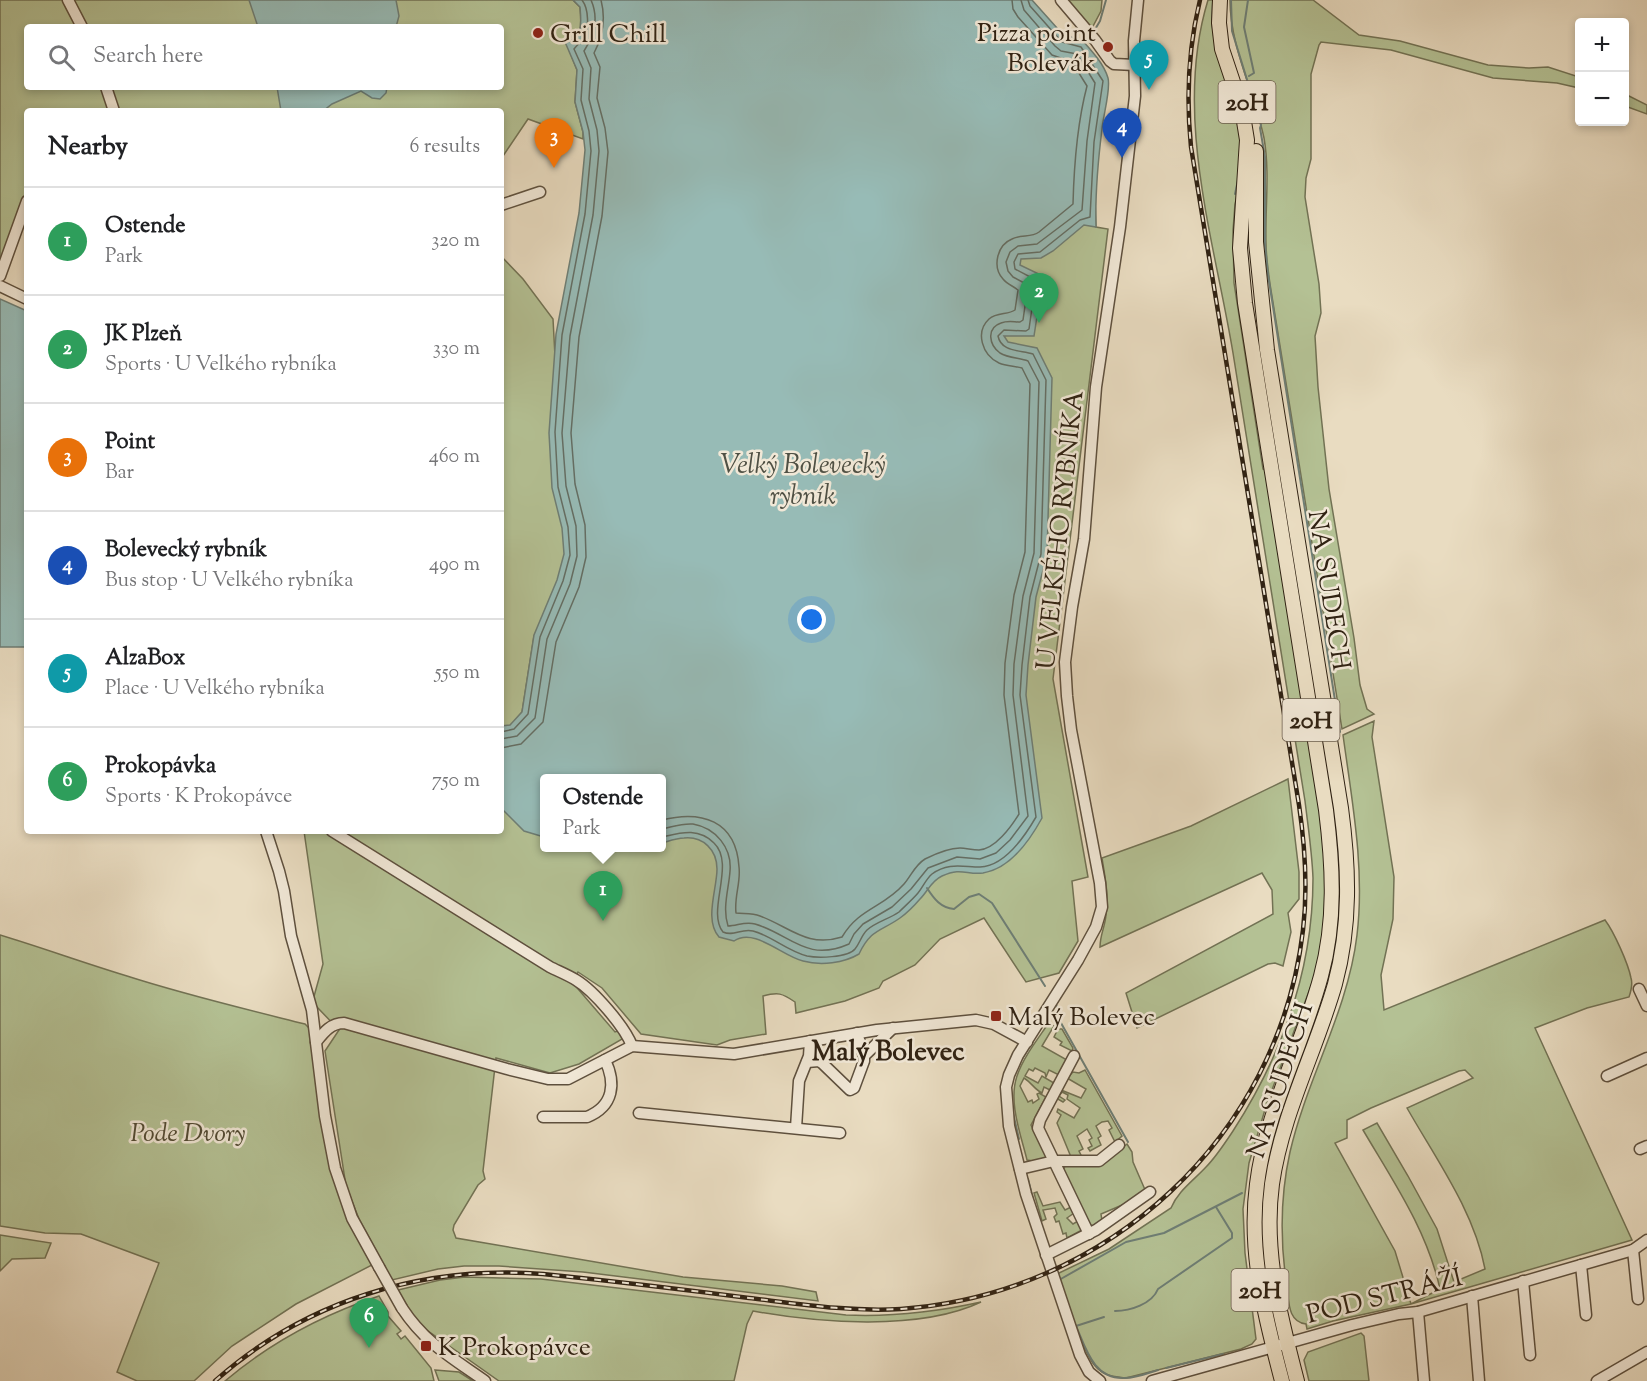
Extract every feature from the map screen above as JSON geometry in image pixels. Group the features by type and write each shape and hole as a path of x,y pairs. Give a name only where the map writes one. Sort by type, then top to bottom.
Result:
{"main road":[{"name":"NA SUDECH","path":"1220,7 1225,40 1249,107 1254,135 1256,243 1267,350 1341,808 1348,877 1347,916 1339,968 1325,1016 1291,1109 1276,1160 1272,1184 1271,1256 1278,1307 1297,1381"},
{"name":"NA SUDECH","path":"1220,7 1222,49 1242,109 1247,140 1240,248 1245,303 1324,800 1333,878 1331,926 1322,975 1275,1106 1257,1185 1254,1230 1258,1281 1282,1381"}],"street":[{"path":"68,0 80,24"},
{"path":"1061,0 1114,64 1132,65"},
{"name":"U VELKÉHO RYBNÍKA","path":"1100,1381 1089,1372 1082,1361 1026,1194 1009,1126 1006,1087 1018,1055 1078,960 1096,927 1102,907 1100,881 1071,730 1066,696 1065,662 1084,539 1096,387 1120,227 1135,96 1132,65 1138,0"},
{"path":"107,90 113,108"},
{"path":"504,204 540,192"},
{"path":"0,276 24,209"},
{"path":"0,286 24,298"},
{"path":"267,834 285,891 291,936 312,1010 325,1116 335,1168 352,1218 402,1308 419,1332 430,1343 485,1381"},
{"path":"337,834 550,967 577,980 591,992 626,1032 632,1046"},
{"path":"1641,985 1647,1006"},
{"path":"316,1041 328,1028 344,1023 507,1069 557,1080 568,1079 632,1046 734,1054 857,1033 976,1020 994,1024 1027,1042"},
{"path":"864,1056 893,1028"},
{"path":"807,1062 819,1061 850,1090 854,1088 864,1061 857,1033"},
{"path":"796,1128 799,1080 811,1049 810,1041"},
{"path":"1074,1056 1038,1128 1089,1234"},
{"path":"1607,1076 1647,1058"},
{"path":"543,1117 587,1117 601,1107 612,1090 613,1082 605,1060"},
{"path":"639,1113 840,1133"},
{"path":"1020,1169 1054,1161 1099,1161 1119,1145"},
{"path":"1046,1255 1089,1234 1150,1192"},
{"name":"POD STRÁŽÍ","path":"1152,1381 1375,1319 1418,1312 1633,1250 1647,1240"},
{"path":"1633,1250 1638,1299"},
{"path":"1581,1265 1586,1315"},
{"path":"1523,1281 1530,1355"},
{"path":"1472,1296 1479,1381"},
{"path":"1418,1312 1424,1381"},
{"path":"1597,1381 1647,1352"}],"green space":[{"path":"0,0 280,0 315,24 24,24 24,90 504,90 504,24 382,24 380,0 573,0 580,7 579,34 576,38 566,42 577,70 575,102 583,139 528,119 504,155 504,108 24,108 24,211 0,272"},
{"path":"1066,0 1102,0 1101,11 1091,30"},
{"path":"1208,0 1214,0 1242,131 1240,184 1235,204 1233,231 1234,283 1317,791 1325,851 1326,913 1317,970 1267,1103 1249,1163 1243,1209 1245,1253 1256,1339 1252,1344 1241,1349 1126,1378 1106,1374 1091,1360 1057,1274 1109,1249 1171,1208 1182,1191 1224,1145 1251,1102 1280,1042 1301,978 1312,912 1313,878 1305,801 1233,353 1200,176 1194,87 1198,43"},
{"path":"1230,0 1313,0 1359,35 1400,41 1488,65 1548,67 1575,76 1575,87 1557,83 1493,78 1391,50 1321,42 1319,45 1311,74 1311,159 1306,178 1305,197 1319,284 1321,313 1315,336 1318,387 1329,489 1360,685 1367,709 1374,714 1342,729 1269,274 1266,243 1267,164 1264,138 1238,52"},
{"path":"1629,96 1647,105 1647,114 1629,107"},
{"path":"1095,199 1096,227 1108,229 1053,679 1088,877 1072,881 1078,941 1059,973 1026,982 984,918 940,939 915,965 883,981 879,988 845,1001 796,1013 795,1002 787,997 780,994 763,996 766,1034 730,1040 717,1045 641,1034 602,988 578,972 573,983 615,1032 621,1030 624,1038 579,1064 550,1073 496,1058 483,1171 485,1179 478,1185 454,1225 456,1238 683,1277 782,1286 816,1292 818,1301 583,1272 499,1266 438,1269 392,1280 359,1219 346,1186 325,1051 339,1030 313,1000 323,964 304,834 504,834 504,259 523,279 553,319 565,542 589,541 534,636 522,712 515,720 542,774 540,774 540,852 666,852 666,804 973,417 992,216"},
{"path":"1374,721 1372,737 1394,877 1393,919 1381,975 1384,1010 1605,920 1612,932 1624,956 1631,978 1629,997 1587,1008 1535,1028 1632,1240 1411,1304 1307,1329 1306,1324 1296,1320 1289,1305 1283,1254 1283,1203 1290,1152 1297,1125 1345,991 1357,935 1358,860 1343,735","holes":["1465,1070 1473,1078 1407,1108 1463,1206 1480,1248 1485,1269 1454,1282 1437,1229 1377,1123 1363,1130 1418,1226 1427,1246 1440,1289 1411,1304 1395,1251 1335,1143 1347,1138 1347,1120"]},
{"path":"1288,779 1299,872 1299,899 1288,913 1291,932 1283,966 1275,963 1268,964 1137,1028 1126,993 1273,914 1272,890 1262,873 1100,947 1107,901 1102,858 1191,826"},
{"name":"Pode Dvory","path":"0,935 171,989 305,1024 309,1028 348,1220 372,1265 296,1304 232,1346 194,1381 137,1381 117,1372 159,1263 81,1234 45,1233 0,1226"},
{"path":"1048,1024 1054,1026 1042,1046 1067,1060 1059,1075 1049,1070 1046,1077 1045,1073 1035,1068 1033,1071 1029,1069 1025,1076 1038,1083 1042,1076 1054,1083 1050,1090 1044,1087 1042,1093 1024,1078 1020,1086 1028,1102 1032,1100 1033,1103 1039,1099 1037,1094 1039,1093 1046,1097 1031,1125 1047,1158 1033,1161 1027,1160 1019,1129 1014,1097 1015,1086 1023,1063"},
{"path":"1058,1029 1062,1029 1073,1048 1072,1051 1060,1045 1062,1042 1054,1037"},
{"path":"1085,1070 1122,1136 1115,1142 1109,1130 1112,1128 1108,1121 1102,1122 1096,1126 1101,1136 1098,1138 1101,1145 1090,1151 1088,1148 1092,1146 1089,1140 1092,1138 1087,1129 1077,1136 1083,1149 1079,1151 1082,1157 1071,1157 1057,1123 1061,1115 1057,1112 1058,1109 1074,1118 1080,1108 1067,1099 1068,1095 1062,1092 1059,1096 1065,1100 1063,1102 1056,1098 1061,1090 1081,1098 1086,1089 1067,1078 1073,1072 1079,1073"},
{"path":"1127,1144 1146,1192 1141,1197 1101,1214 1102,1221 1095,1226 1090,1225 1063,1171 1065,1166 1100,1166"},
{"path":"1037,1192 1043,1206 1060,1202 1065,1210 1071,1207 1074,1213 1067,1218 1073,1224 1078,1221 1082,1230 1067,1238 1066,1233 1063,1234 1059,1221 1056,1222 1054,1217 1057,1214 1055,1208 1043,1210 1046,1219 1042,1221 1034,1193"},
{"path":"0,1235 51,1243 45,1258 12,1259 0,1271"},
{"path":"465,1277 541,1279 846,1315 914,1313 981,1302 956,1311 899,1321 807,1319 753,1311 747,1324 734,1381 499,1381 421,1326 398,1290 440,1280"},
{"path":"379,1296 388,1316 401,1331 397,1334 401,1339 405,1336 431,1368 434,1381 225,1381 260,1354 298,1331 337,1312"},
{"path":"1361,1333 1364,1336 1369,1381 1309,1381 1304,1360 1308,1352"},
{"path":"435,1370 459,1372 473,1381 439,1381"}],"water":[{"path":"249,0 396,0 399,16 397,24 257,24"},
{"name":"Velký Bolevecký rybník","path":"573,0 1032,0 1066,38 1070,36 1082,40 1101,63 1108,78 1098,165 1096,227 1084,225 1041,258 1021,259 1020,265 1043,277 1034,336 1004,336 1008,342 1037,348 1052,378 1047,555 1036,597 1026,695 1042,818 1025,844 1002,866 983,873 954,872 938,878 908,912 872,935 859,954 846,960 810,963 759,940 742,938 734,941 719,937 712,922 717,869 715,856 708,846 697,839 681,838 666,842 666,774 540,774 540,836 524,831 504,811 504,726 510,725 522,712 534,635 557,580 564,554 562,528 552,488 549,433 556,334 579,213 585,150 575,102 577,70 565,42 576,38 578,34 581,18 580,7"},
{"path":"278,90 386,90 380,99 372,98 361,91 327,108 280,108"},
{"path":"0,299 24,310 24,647 0,647"}],"waterway":[{"path":"1094,31 1100,21 1106,0"},
{"path":"1213,0 1214,37"},
{"path":"1231,0 1232,31 1261,125 1265,157 1265,245 1268,275 1340,732"},
{"path":"1248,0 1244,27 1254,73 1249,76"},
{"path":"1235,194 1238,180"},
{"path":"927,888 938,902 949,908 954,909 969,897 979,894 992,903 1045,986"},
{"path":"1056,1004 1061,1023 1128,1142"},
{"path":"1022,1059 1030,1046"},
{"path":"1013,1113 1019,1139"},
{"path":"1028,1179 1033,1199"},
{"path":"1059,1280 1126,1242 1164,1233 1242,1193"},
{"path":"1115,1311 1127,1310 1146,1303 1158,1289 1232,1238 1232,1233 1216,1207"},
{"path":"1104,1317 1076,1326 1088,1353 1099,1368 1106,1374 1125,1378 1158,1370"},
{"path":"1166,1368 1223,1354"}],"railway":[{"path":"215,1381 250,1353 288,1329 327,1309 368,1294 410,1283 454,1276 498,1273 543,1274 806,1305 863,1309 901,1309 977,1297 1048,1273 1113,1237 1171,1192 1220,1137 1259,1074 1287,1005 1303,930 1306,883 1299,805 1191,147 1189,73 1200,0"}],"place":[{"name":"Grill Chill","path":"538,33"},
{"name":"Pizza point Bolevák","path":"1108,47"},
{"name":"AlzaBox","path":"1149,90"},
{"name":"Bolevecký rybník","path":"1122,158"},
{"name":"Point","path":"554,168"},
{"name":"JK Plzeň","path":"1039,323"},
{"name":"Ostende","path":"603,921"},
{"name":"Malý Bolevec","path":"996,1016"},
{"name":"K Prokopávce","path":"426,1346"},
{"name":"Prokopávka","path":"369,1348"}],"district":[{"name":"Malý Bolevec","path":"888,1051"}]}
